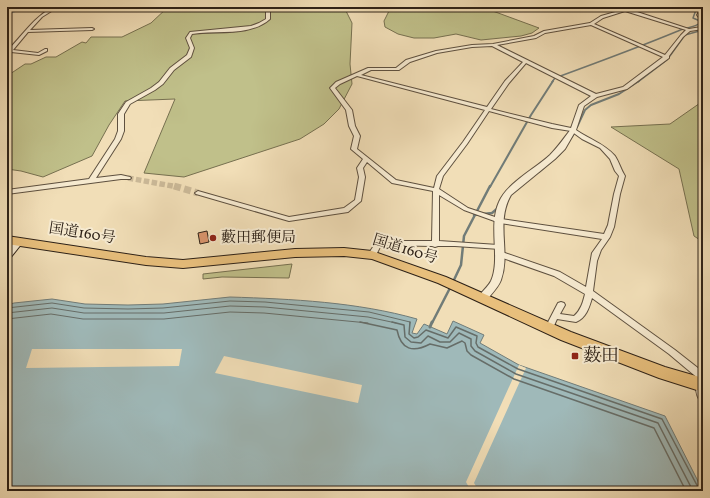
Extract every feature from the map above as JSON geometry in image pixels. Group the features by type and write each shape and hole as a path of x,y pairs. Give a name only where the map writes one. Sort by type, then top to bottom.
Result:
{"highway":[{"name":"国道160号","path":"12,241 146,261 183,264 301,252 344,252 372,255 442,280 549,328 617,356 703,386"}],"main road":[{"path":"7,254 12,241"}],"street":[{"path":"8,53 43,13 56,7"},
{"path":"91,181 121,131 121,114 128,103 161,83 172,69 188,56 192,48 188,38 191,33 199,31 237,29 260,24 268,19 268,7"},
{"path":"607,237 500,222 466,209 436,190 394,182 354,149 357,136 353,131 350,121 351,115 349,110 332,88 338,83 370,69 397,69 408,62 436,52 472,46 493,45 535,37 554,30 591,24 602,17 628,8 689,30 703,28 701,25 703,20 699,15 703,8"},
{"path":"591,24 667,56"},
{"path":"26,31 92,29"},
{"path":"483,298 496,279 500,222 504,198 562,147 572,130 582,105 596,96 625,88 650,71 667,56 682,36 689,30"},
{"path":"493,45 596,96"},
{"path":"8,53 39,54 45,50"},
{"path":"435,245 436,190 440,176 465,143 507,82 526,61"},
{"path":"357,75 572,130 609,153 622,176 616,194 613,219 607,237 596,252 589,286 590,293 582,316 576,319 555,316 560,304 549,328"},
{"path":"198,193 289,220 337,212 346,210 358,201 362,176 360,168 366,159"},
{"path":"7,192 121,177 128,178"},
{"path":"372,255 379,243 480,245 498,250 537,268 557,274 590,293 672,352 703,386"}],"green space":[{"path":"168,7 344,7 352,23 350,64 352,84 339,109 324,124 300,139 184,177 144,173 175,99 125,101 109,125 92,156 43,177 7,169 7,76 25,64 31,64 46,57 56,57 82,42 86,43 91,37 122,37 151,23"},
{"path":"391,7 488,7 490,10 539,28 532,33 521,36 481,40 456,34 434,38 414,38 398,34 385,27 384,21"},
{"path":"703,101 703,242 694,236 679,169 611,127 670,124"},
{"path":"292,264 289,278 222,277 203,279 203,274"}],"water":[{"path":"230,297 324,302 394,313 417,319 412,333 417,334 424,324 447,334 453,321 484,335 480,343 519,365 665,416 703,491 7,491 7,305 52,299 85,304 163,304"}],"pier":[{"path":"32,349 182,349 179,366 26,368"},
{"path":"224,356 362,385 358,403 215,373"},
{"path":"519,365 526,368 474,483 479,491 471,491 466,482"}],"building":[{"path":"207,231 209,242 200,244 198,233"}],"waterway":[{"path":"7,13 26,7"},
{"path":"552,82 555,78 681,30 698,25 700,21 693,18 697,7"},
{"path":"638,82 667,60 685,35 703,30"},
{"path":"490,187 531,115 553,81"},
{"path":"577,127 585,110 591,105 619,94 639,81"},
{"path":"539,172 560,154 575,132"},
{"path":"475,215 490,186"},
{"path":"475,215 492,213 498,208"},
{"path":"453,282 461,265 464,236 475,215"},
{"path":"432,323 451,286"},
{"path":"430,327 432,322"}],"tunnel":[{"path":"128,178 177,187"},
{"path":"177,187 198,193"}],"place":[{"name":"藪田郵便局","path":"213,238"},
{"name":"薮田","path":"575,356"}]}
